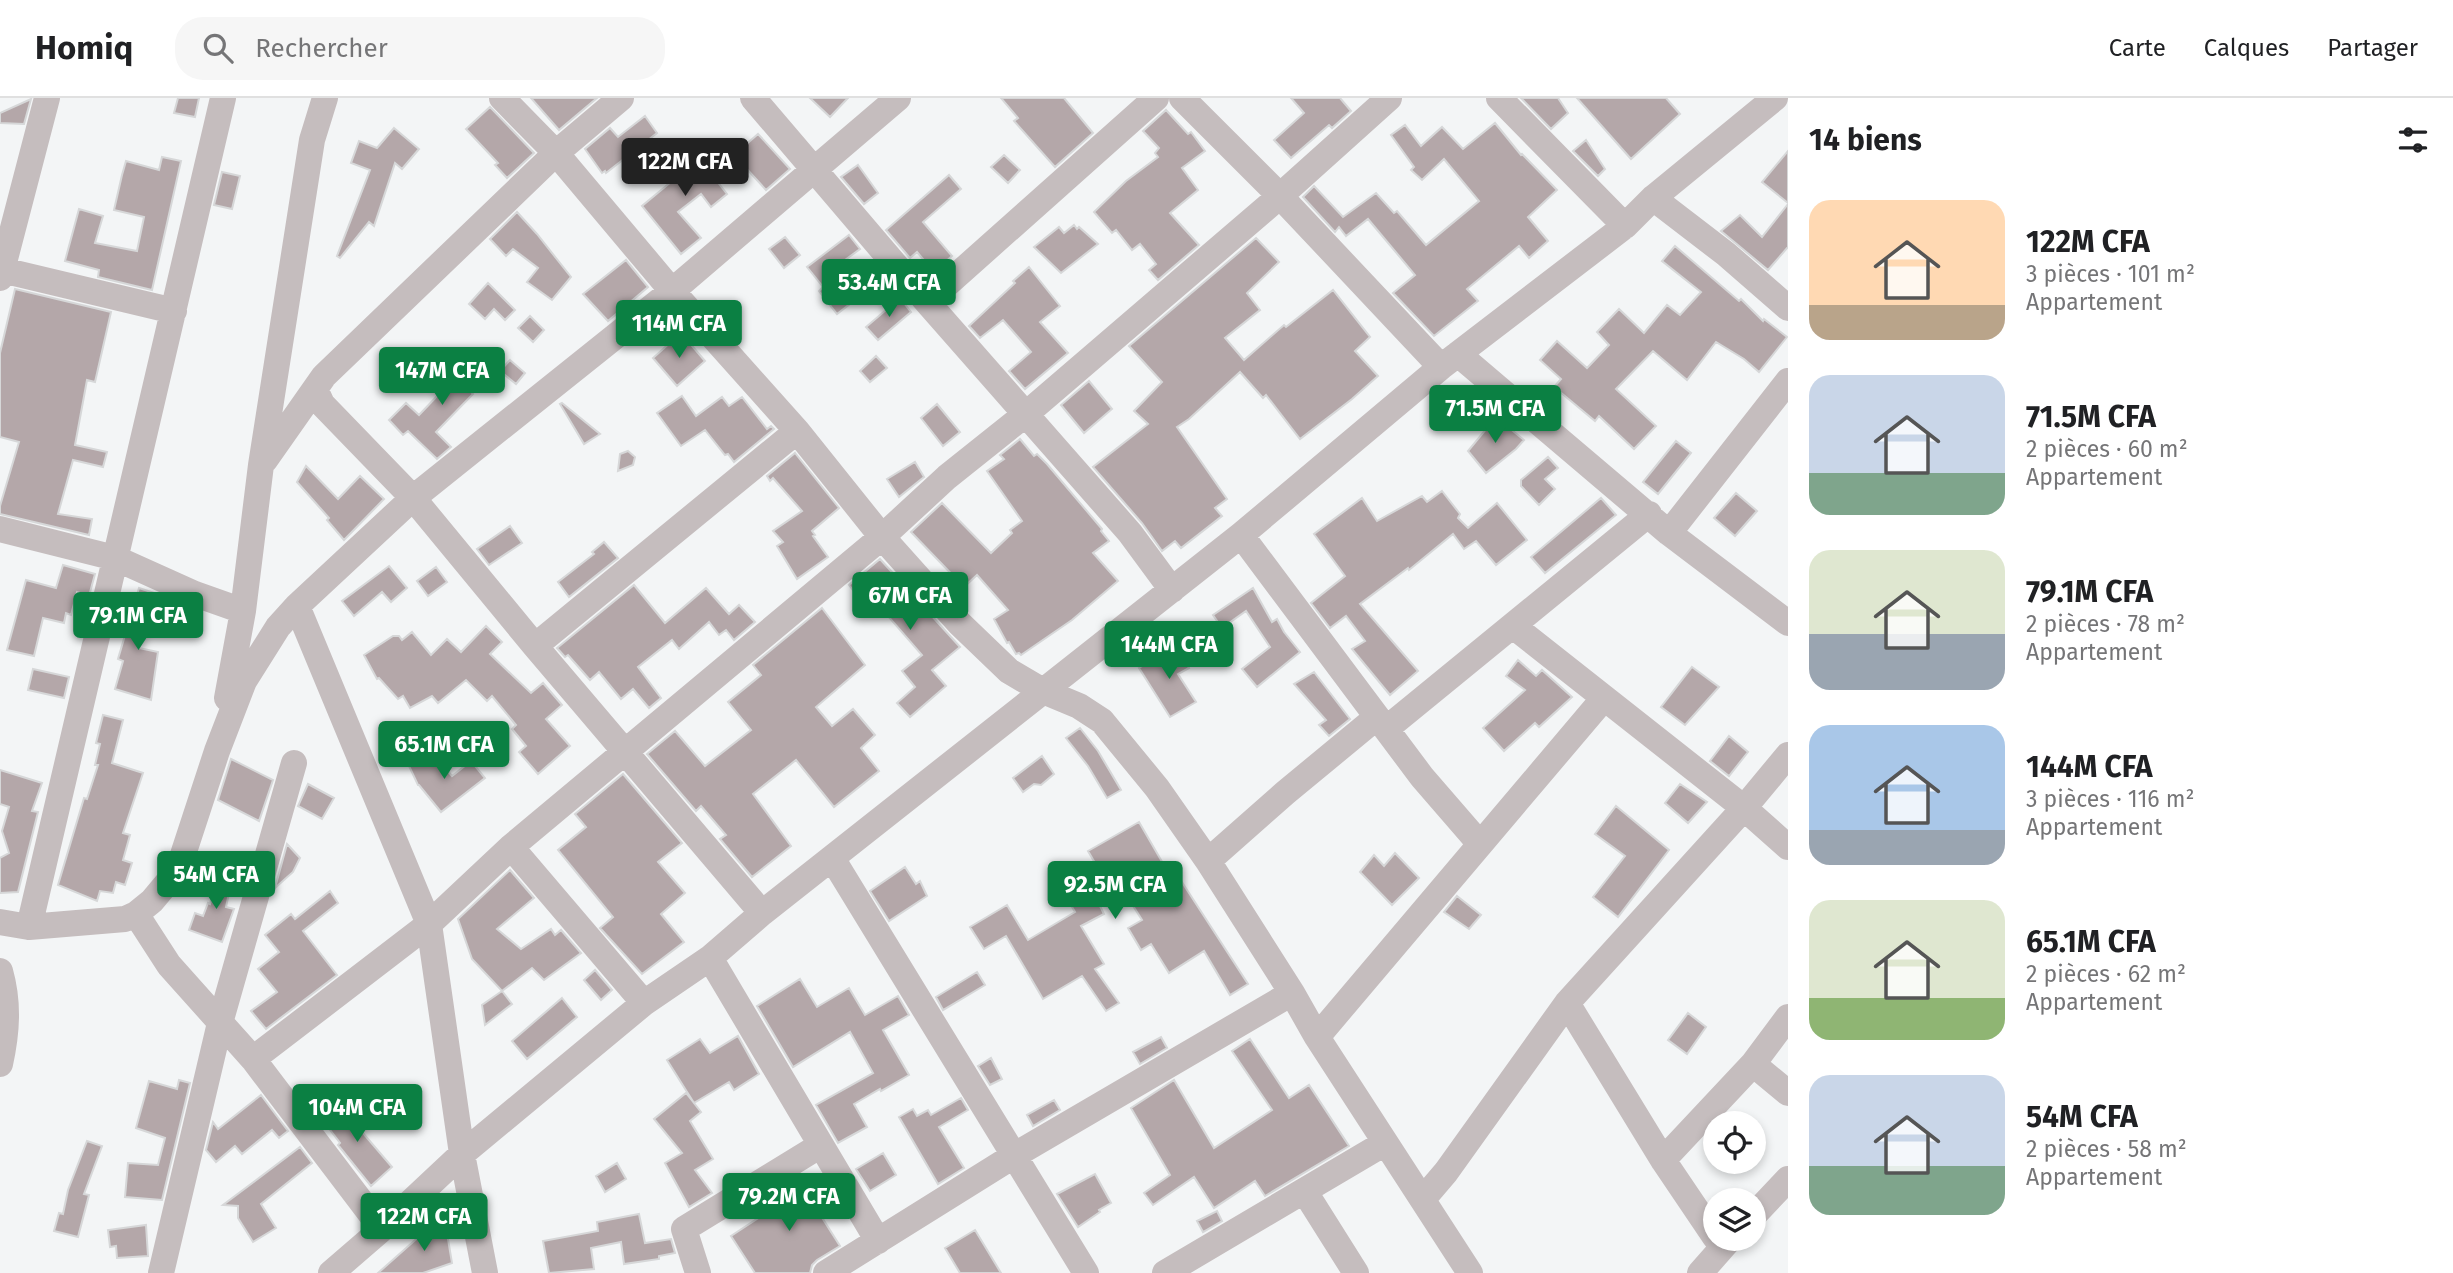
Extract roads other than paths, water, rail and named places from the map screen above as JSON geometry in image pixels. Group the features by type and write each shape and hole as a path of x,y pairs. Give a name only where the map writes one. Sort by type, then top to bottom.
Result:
{"street":[{"path":"47,98 2,268 174,311"},
{"path":"29,927 223,98"},
{"path":"217,751 243,611 261,465 312,140 325,98"},
{"path":"502,98 556,153 672,291 797,431 882,537 969,633 1009,671 1043,691 1079,706 1102,721 1157,788 1208,860 1317,1037 1470,1273"},
{"path":"261,465 316,391 324,376 556,153 621,98"},
{"path":"753,98 927,302 1130,533 1172,590"},
{"path":"0,922 29,927 125,919 152,901 178,870 217,751 244,681 278,627 297,606 413,498 672,291 898,98"},
{"path":"927,302 1156,98"},
{"path":"1182,98 1450,361 1788,623"},
{"path":"253,1059 429,924 511,847 882,537 947,477 1026,414 1280,196 1389,98"},
{"path":"1499,98 1625,226"},
{"path":"331,1273 462,1154 644,1003 710,958 762,913 1241,535 1450,361 1625,226 1653,198 1775,98"},
{"path":"1653,198 1726,254 1788,308"},
{"path":"1669,533 1788,381"},
{"path":"316,391 321,404 413,498 762,913"},
{"path":"535,646 797,431"},
{"path":"1208,860 1285,793 1513,626 1649,514"},
{"path":"0,529 115,558 243,611"},
{"path":"1241,535 1422,777 1480,844"},
{"path":"297,606 429,924 462,1154 485,1273"},
{"path":"1513,626 1744,808 1788,847"},
{"path":"1317,1037 1604,698"},
{"path":"1423,1199 1446,1172 1567,1003 1744,808 1788,755"},
{"path":"160,1273 220,1023 294,762"},
{"path":"511,847 644,1003"},
{"path":"832,858 1086,1273"},
{"path":"136,914 169,965 253,1059 382,1229"},
{"path":"710,958 878,1241"},
{"path":"0,971 7,995 7,1035 0,1064"},
{"path":"826,1273 1015,1155 1292,993"},
{"path":"1567,1003 1663,1160 1703,1216"},
{"path":"1663,1160 1753,1064 1788,1017"},
{"path":"1753,1064 1788,1093"},
{"path":"1164,1273 1385,1143"},
{"path":"698,1273 684,1229 821,1145"},
{"path":"1766,1203 1788,1180"},
{"path":"1305,1192 1356,1273"},
{"path":"1700,1273 1714,1251"}]}
